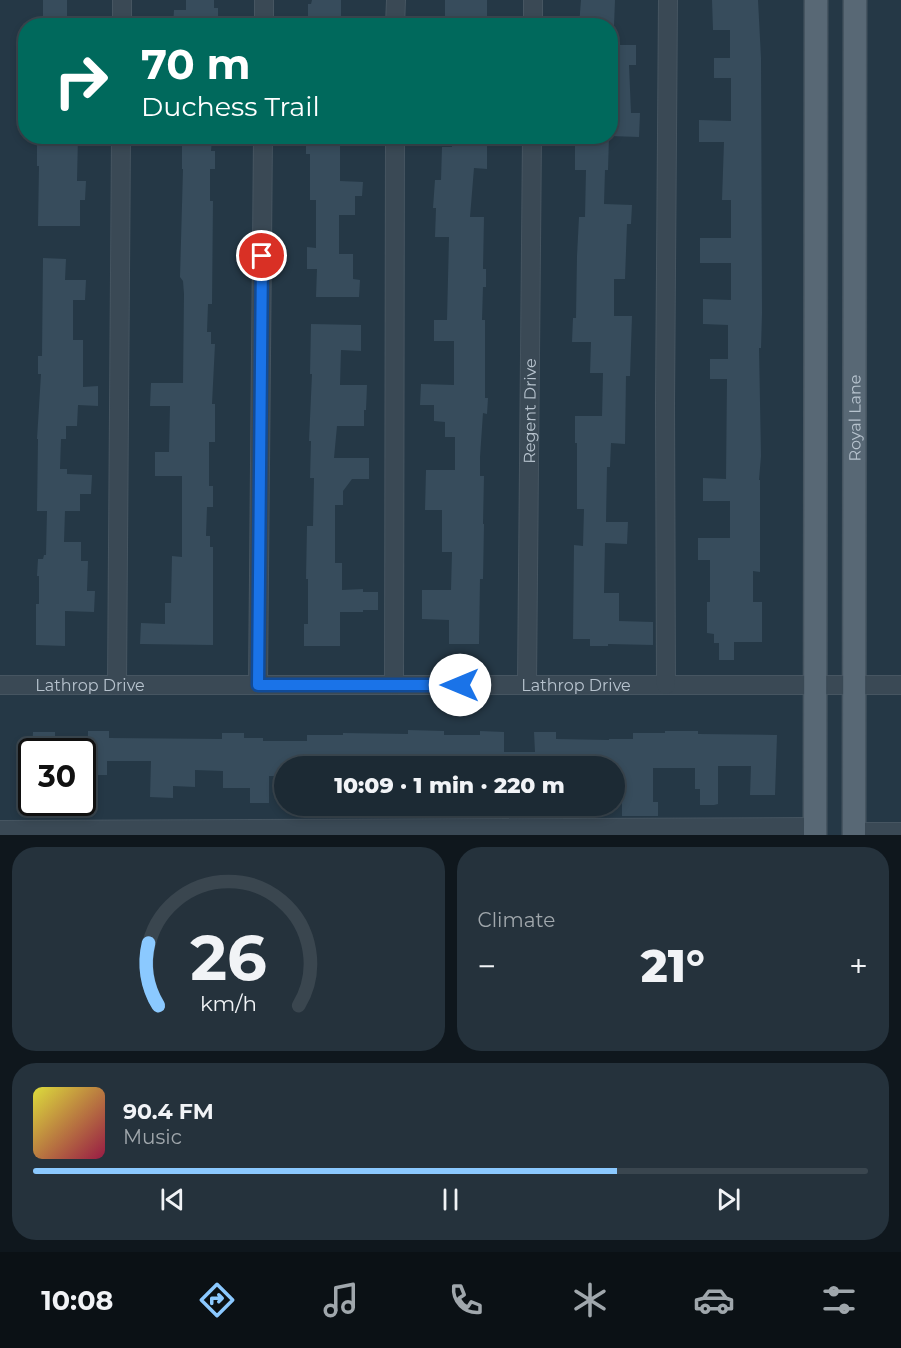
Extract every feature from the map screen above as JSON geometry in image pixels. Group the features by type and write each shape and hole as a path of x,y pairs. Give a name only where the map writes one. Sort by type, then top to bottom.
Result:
{"main road":[{"path":"815,831 816,0"},
{"name":"Royal Lane","path":"854,834 855,0"}],"street":[{"path":"122,0 122,18"},
{"path":"264,0 264,18"},
{"path":"396,0 396,18"},
{"path":"532,18 533,0"},
{"path":"666,685 665,391 668,0"},
{"path":"117,685 121,144"},
{"path":"258,685 263,144"},
{"path":"394,685 395,144"},
{"name":"Regent Drive","path":"527,684 532,144"},
{"name":"Lathrop Drive","path":"0,685 901,685"},
{"path":"0,830 815,831"},
{"path":"854,834 901,832"}],"building":[{"path":"43,0 67,0 67,18 43,18"},
{"path":"186,0 214,0 214,8 218,8 218,18 174,18 174,10 186,10"},
{"path":"312,0 341,0 341,18 308,18 308,4 311,4"},
{"path":"445,0 487,0 487,18 445,18"},
{"path":"581,0 615,0 614,18 580,18"},
{"path":"712,0 758,0 761,58 760,572 753,571 753,602 762,602 762,642 734,642 734,660 719,660 719,643 714,643 714,634 707,633 710,560 698,560 698,538 730,538 730,501 703,501 703,478 726,479 727,379 710,379 710,359 728,359 728,325 703,324 703,299 731,300 731,263 700,263 700,238 731,238 731,200 722,200 724,142 699,142 699,120 731,121 731,78 714,78 714,58 730,58 730,30 713,30"},
{"path":"618,45 636,45 636,65 629,65 631,113 640,113 639,137 618,136"},
{"path":"37,144 78,144 77,181 86,181 85,200 80,200 80,226 38,226 39,166 37,166"},
{"path":"182,144 212,144 211,151 215,151 215,169 210,169 210,201 213,201 212,304 208,304 207,332 211,332 211,344 215,344 212,404 215,404 215,442 209,442 209,486 213,486 213,507 207,507 206,536 210,536 210,547 213,547 213,645 140,644 141,623 165,624 165,603 171,603 172,556 182,557 182,476 155,476 155,452 169,452 170,406 150,406 151,383 183,383 184,294 183,281 180,277"},
{"path":"306,144 340,144 340,181 363,182 362,196 355,196 355,215 339,215 339,254 353,254 353,279 360,280 359,297 316,297 317,269 307,269 307,247 316,248 316,200 310,200 310,154 306,154"},
{"path":"452,144 487,144 487,169 474,168 470,217 484,217 483,269 486,269 482,320 485,320 485,398 488,398 487,414 483,413 480,457 480,476 484,476 484,524 479,644 449,644 449,620 422,619 422,590 451,590 452,552 442,552 442,510 425,510 426,470 455,470 455,437 445,437 445,422 434,421 434,405 420,405 421,384 454,385 454,341 434,341 434,320 447,320 449,237 435,237 436,208 433,208 435,180 441,180 442,147 452,147"},
{"path":"575,144 609,144 604,204 632,205 631,224 627,224 625,279 614,279 614,316 632,316 630,376 626,376 625,444 611,443 610,467 607,467 606,522 628,522 627,544 605,543 604,593 619,593 619,621 653,622 653,645 590,646 590,639 573,639 574,545 583,546 584,509 577,509 575,416 602,416 603,373 590,373 591,342 572,342 573,318 576,318 579,217 585,217 586,170 575,170"},
{"path":"43,258 66,259 65,280 86,280 85,300 73,300 73,340 83,340 83,387 98,386 98,406 78,405 77,426 66,426 66,439 61,439 60,469 67,469 67,474 92,475 91,494 80,494 80,511 65,511 64,542 81,542 81,561 88,561 87,591 95,591 94,612 65,611 65,646 36,645 36,604 39,604 38,559 43,559 46,555 47,511 37,511 37,439 41,374 38,374 38,356 42,356"},
{"path":"311,324 361,325 361,351 341,350 340,385 367,385 364,426 337,426 334,458 369,458 369,479 352,479 343,491 343,505 335,505 335,563 342,563 342,590 363,589 363,592 378,592 378,610 340,612 340,646 304,646 304,624 308,624 307,526 313,526 314,478 310,478 311,441 309,441 312,374 310,374"},
{"path":"408,730 444,731 444,735 480,735 480,731 504,732 504,752 535,752 534,732 556,732 556,739 609,740 633,739 633,733 665,733 665,731 698,731 698,734 777,735 775,795 750,795 751,766 718,766 718,804 700,805 700,789 695,789 695,768 653,768 653,802 658,802 658,816 625,816 625,756 274,756 274,776 269,776 269,803 250,803 250,788 223,788 223,771 195,770 195,787 173,786 173,798 150,797 151,761 107,761 107,775 96,775 96,738 88,738 88,731 109,731 109,738 222,739 222,733 244,733 244,738 263,738 263,741 307,741 307,735 343,735 343,733 408,734"},
{"path":"33,732 55,732 55,738 33,738"}],"route":[{"path":"262,256 258,685 460,685"}]}
